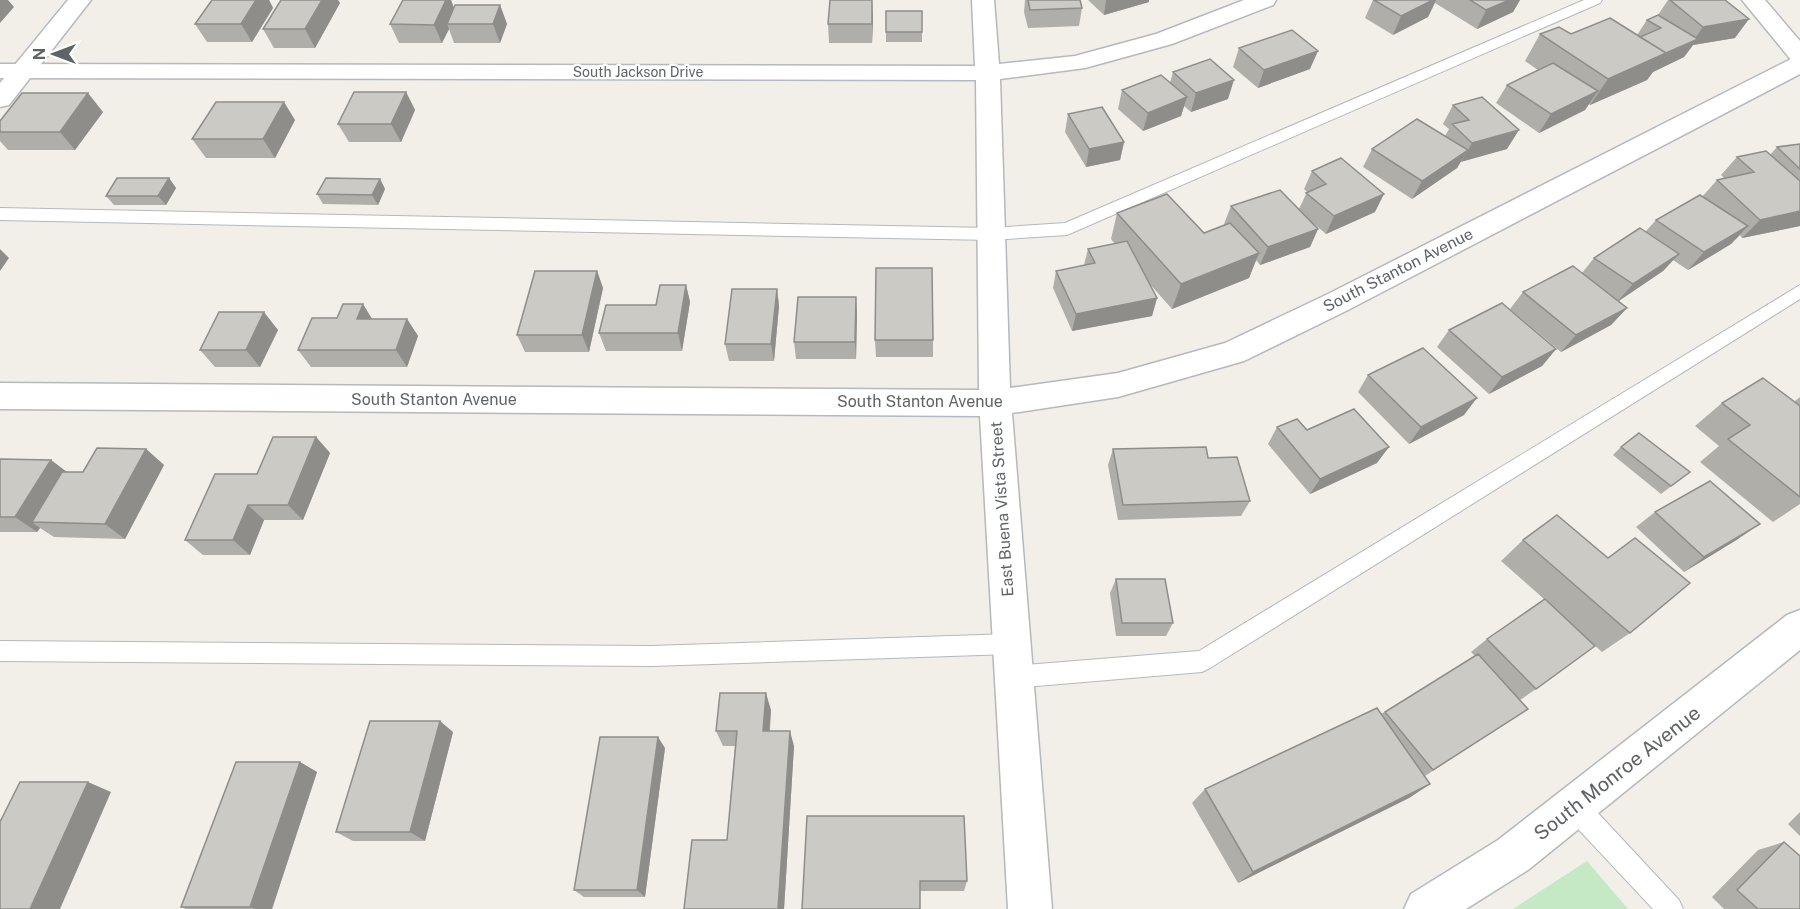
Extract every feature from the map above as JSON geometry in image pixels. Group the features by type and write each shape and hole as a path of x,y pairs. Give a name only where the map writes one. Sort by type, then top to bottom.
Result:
{"street":[{"path":"0,99 11,71 80,0"},
{"name":"East Buena Vista Street","path":"983,0 988,73 995,403 1030,909"},
{"name":"South Jackson Drive","path":"11,71 988,73 1077,63 1164,39 1265,0"},
{"path":"1753,0 1800,56"},
{"name":"South Stanton Avenue","path":"0,396 995,403 1118,385 1233,353 1338,302 1800,64"},
{"name":"South Monroe Avenue","path":"1426,909 1513,855 1800,627"}],"lane":[{"path":"0,214 991,234 1066,229 1595,0"},
{"path":"1014,677 1202,661 1800,291"},
{"path":"0,651 652,656 1011,644"},
{"path":"1574,806 1670,909"}],"green space":[{"path":"1587,861 1628,909 1513,909"}],"building":[{"path":"212,0 256,0 241,24 195,24"},
{"path":"281,0 322,0 305,29 263,29"},
{"path":"403,0 446,0 434,25 390,24"},
{"path":"830,0 872,0 872,24 828,24"},
{"path":"1028,0 1080,0 1082,8 1030,10"},
{"path":"1374,0 1433,0 1401,16"},
{"path":"1470,0 1509,0 1486,10"},
{"path":"1670,0 1725,0 1749,19 1703,27"},
{"path":"455,5 500,5 493,24 447,24"},
{"path":"886,11 922,11 922,32 886,32"},
{"path":"1658,15 1698,39 1666,53 1640,37 1661,28 1647,20"},
{"path":"1610,18 1666,53 1608,79 1540,34 1559,27 1571,34"},
{"path":"1292,30 1318,51 1264,70 1239,48"},
{"path":"1210,59 1234,80 1196,93 1173,72"},
{"path":"1553,63 1598,91 1551,114 1507,85"},
{"path":"1161,75 1187,97 1148,113 1122,90"},
{"path":"354,92 406,92 391,124 338,124"},
{"path":"22,93 88,93 60,132 0,132 0,121"},
{"path":"1482,97 1519,130 1472,143 1452,124 1469,120 1453,105"},
{"path":"216,102 284,102 263,139 192,139"},
{"path":"1102,107 1124,142 1089,149 1068,114"},
{"path":"1417,119 1468,150 1422,181 1372,149"},
{"path":"1800,144 1800,169 1777,147"},
{"path":"1766,151 1800,181 1800,211 1760,220 1717,180 1754,172 1737,157"},
{"path":"1341,158 1384,194 1334,216 1306,193 1326,184 1312,171"},
{"path":"117,178 169,178 158,196 106,196"},
{"path":"326,178 380,179 372,195 317,194"},
{"path":"1280,190 1318,229 1268,247 1231,206"},
{"path":"1167,194 1204,233 1230,223 1259,253 1181,284 1117,213"},
{"path":"1700,195 1748,226 1704,252 1656,220"},
{"path":"1640,228 1679,254 1633,284 1594,258"},
{"path":"1127,241 1157,298 1076,314 1056,271 1095,263 1088,249"},
{"path":"1573,266 1627,308 1576,335 1523,292"},
{"path":"876,268 932,268 933,340 875,340"},
{"path":"535,271 597,271 582,335 517,335"},
{"path":"660,285 686,285 678,333 599,333 606,305 656,305"},
{"path":"732,289 777,289 771,344 725,344"},
{"path":"798,297 856,297 855,342 794,342"},
{"path":"1502,303 1556,349 1502,377 1449,330"},
{"path":"343,304 363,304 357,319 407,319 396,350 298,350 312,318 337,318"},
{"path":"219,312 264,312 246,350 200,350"},
{"path":"1423,348 1477,398 1421,427 1368,375"},
{"path":"1763,378 1800,406 1800,497 1728,439 1750,425 1722,403"},
{"path":"1354,409 1389,447 1320,479 1277,427 1297,419 1307,430"},
{"path":"1639,433 1690,472 1671,486 1621,447"},
{"path":"273,437 316,437 288,505 248,505 233,540 185,540 215,474 257,474"},
{"path":"1206,447 1208,458 1237,457 1250,501 1123,505 1113,449"},
{"path":"97,448 146,449 105,524 32,522 62,472 83,472"},
{"path":"0,459 51,460 15,517 0,517"},
{"path":"1710,481 1760,524 1704,557 1655,512"},
{"path":"1557,515 1608,558 1635,538 1690,583 1630,633 1523,540"},
{"path":"1116,579 1165,579 1173,623 1122,623"},
{"path":"1545,599 1595,646 1536,689 1487,639"},
{"path":"1478,654 1528,709 1433,770 1385,712"},
{"path":"720,693 766,693 763,731 790,731 778,909 684,909 692,840 727,840 737,731 716,731"},
{"path":"1377,708 1430,784 1253,872 1205,789"},
{"path":"370,721 440,721 410,832 336,832"},
{"path":"600,737 658,737 637,890 574,890"},
{"path":"236,762 300,762 250,907 181,907"},
{"path":"20,782 88,782 30,909 0,909 0,822"},
{"path":"807,816 964,816 967,881 920,881 920,909 802,909"},
{"path":"1784,842 1800,856 1800,909 1758,909 1737,890"}]}
